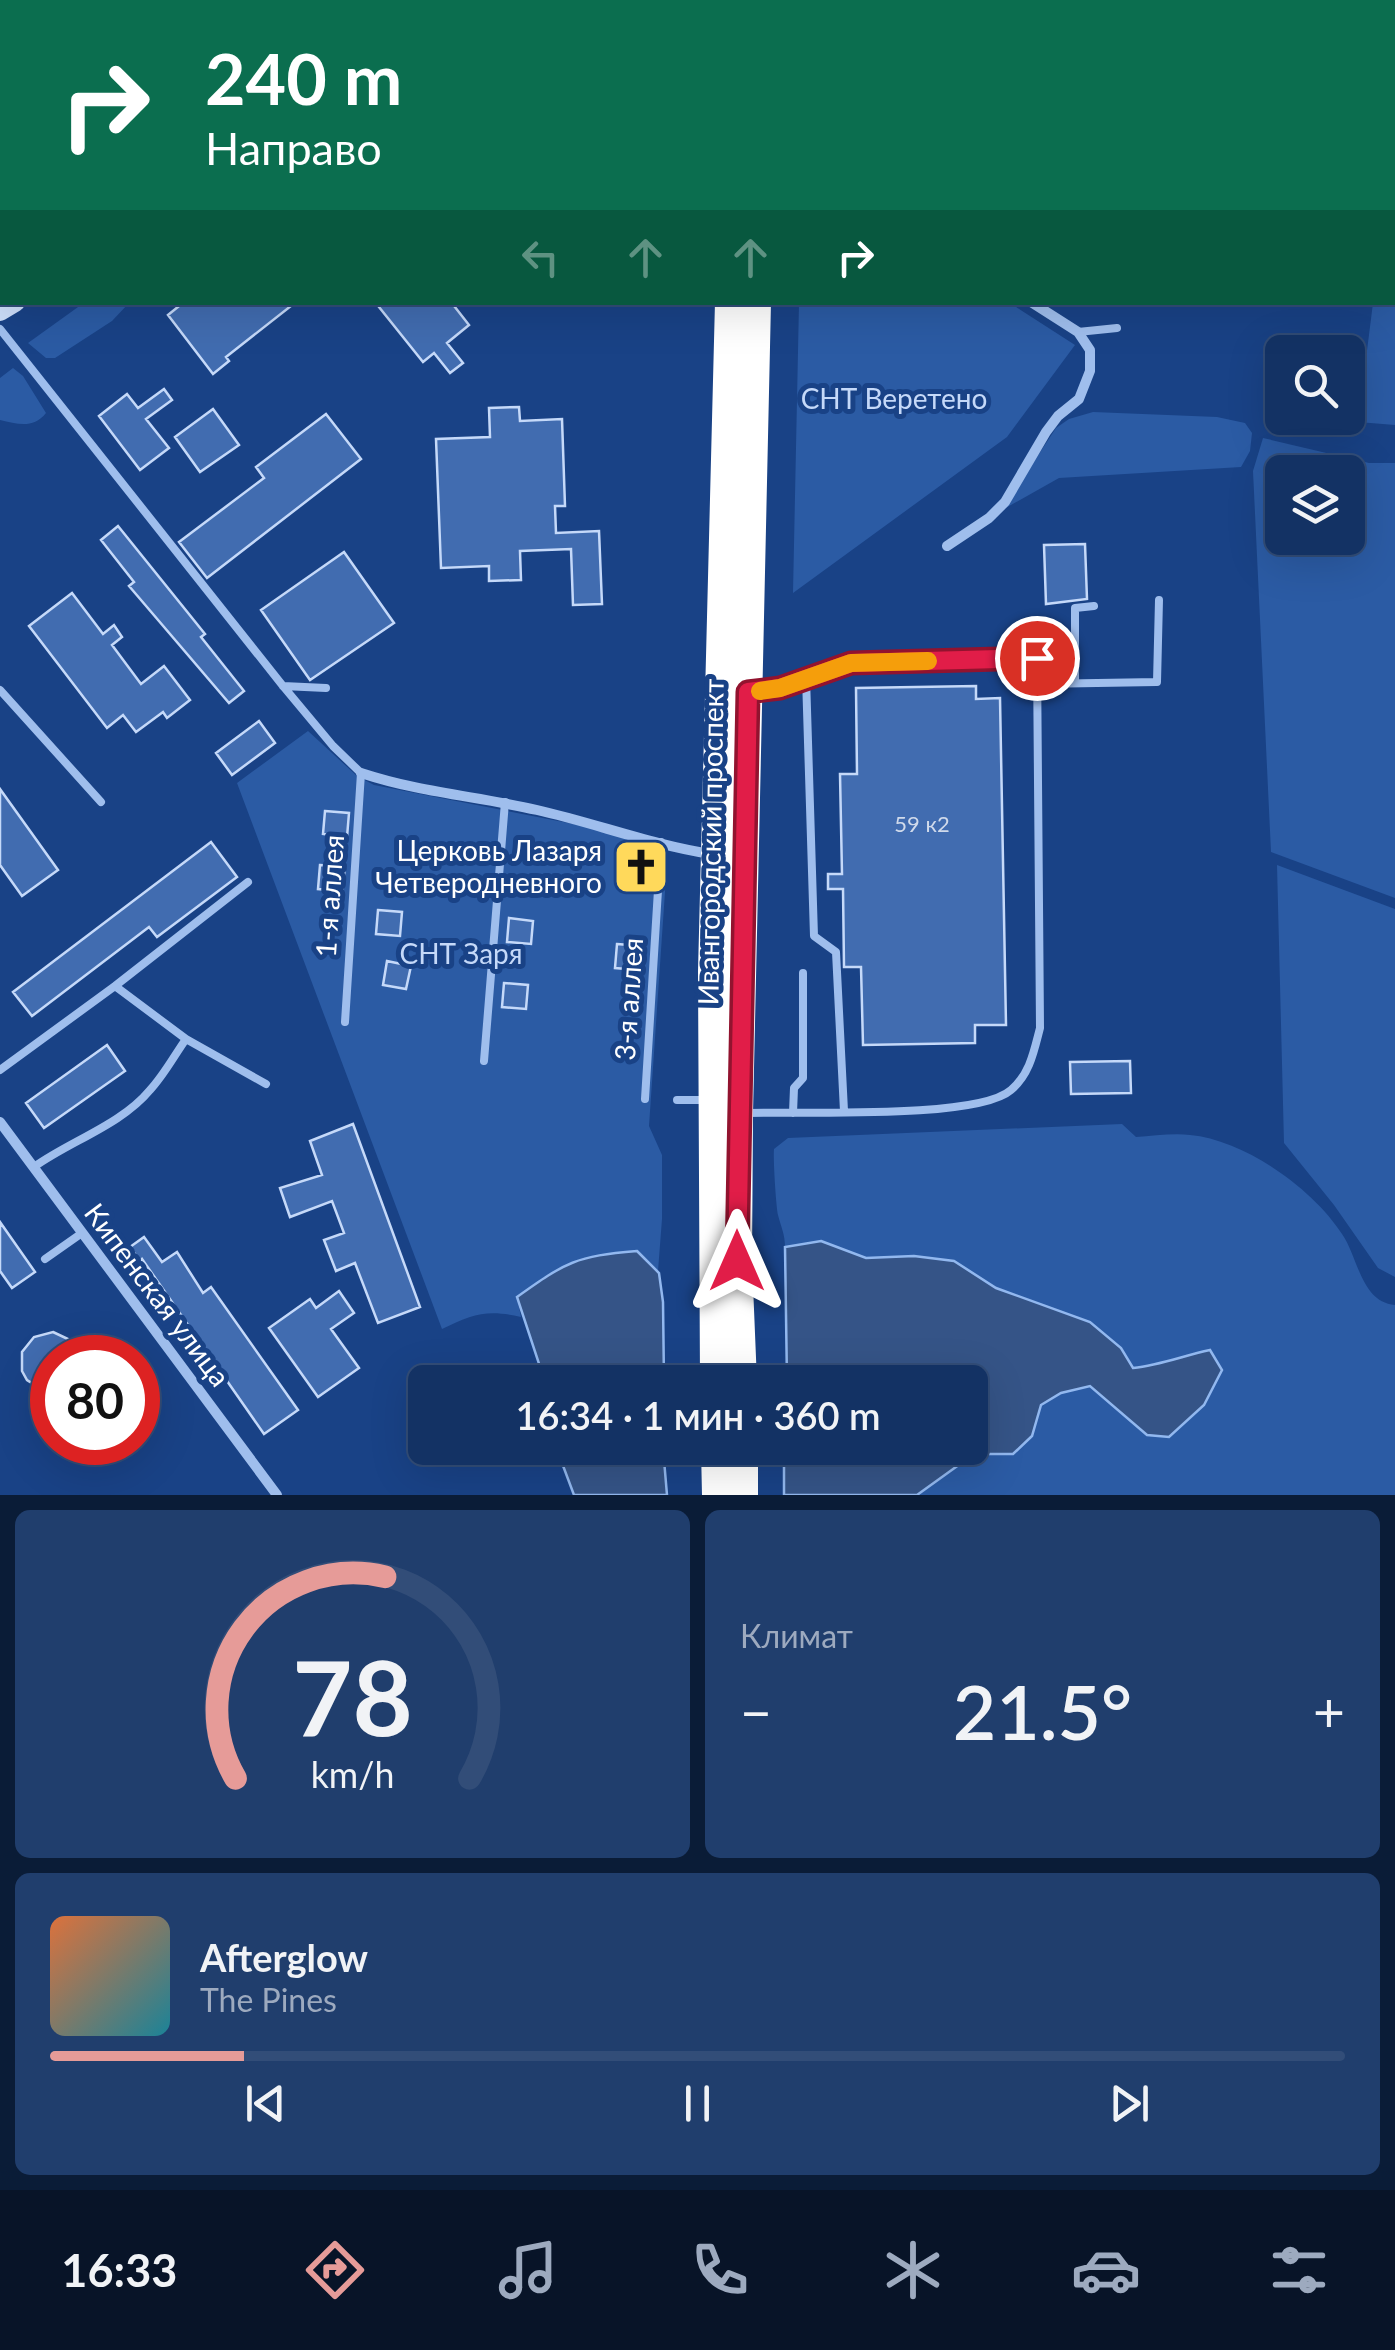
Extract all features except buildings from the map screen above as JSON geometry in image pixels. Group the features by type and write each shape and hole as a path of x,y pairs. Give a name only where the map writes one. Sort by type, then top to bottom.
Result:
{"highway":[{"name":"Ивангородский проспект","path":"730,305 716,855 725,1106 741,1365"},
{"name":"Ивангородский проспект","path":"716,1365 725,1106 748,692 756,305"},
{"path":"716,1465 717,1495"},
{"path":"743,1465 743,1495"}],"street":[{"path":"947,546 990,518 1004,502 1046,432 1079,399 1090,371 1090,350 1078,332 1037,305"},
{"path":"361,773 442,795 505,802 687,851 716,855"},
{"name":"Кипенская улица","path":"0,1122 277,1495"}],"lane":[{"path":"1078,332 1116,328"},
{"path":"0,329 283,686 361,773"},
{"path":"1037,684 1157,682 1160,600"},
{"path":"1075,683 1075,608 1094,606"},
{"path":"677,1100 793,1114 968,1108 1010,1092 1030,1066 1040,1028 1037,658 851,663 780,688 748,692"},
{"path":"806,677 814,936 836,952 844,1112"},
{"path":"283,686 326,688"},
{"path":"0,690 100,802"},
{"name":"1-я аллея","path":"344,1022 361,773"},
{"path":"484,1061 505,802"},
{"name":"3-я аллея","path":"644,1099 661,842"},
{"path":"0,1070 116,986 248,882"},
{"path":"793,1114 794,1088 803,1078 803,972"},
{"path":"116,986 186,1039 266,1084"},
{"path":"34,1167 58,1149 113,1120 149,1092 186,1039"},
{"path":"45,1259 82,1233"}],"green space":[{"path":"81,305 127,305 112,321 55,358 46,358 28,343"},
{"name":"СНТ Веретено","path":"799,305 1013,305 1075,345 1007,437 793,593"},
{"path":"1373,305 1395,305 1395,425 1365,423 1365,366"},
{"path":"13,368 23,376 46,413 36,421 25,424 0,420 0,378"},
{"path":"1093,412 1217,417 1245,423 1252,433 1250,451 1241,467 1059,478 1002,510 1056,428 1069,419"},
{"path":"1263,438 1335,455 1265,455 1265,555 1365,555 1365,462 1395,463 1395,898 1271,852 1253,471"},
{"name":"СНТ Заря","path":"308,731 357,776 374,785 589,827 668,848 649,1126 662,1155 658,1271 637,1251 599,1255 560,1268 517,1297 521,1317 480,1314 442,1329 237,783"},
{"path":"1277,865 1395,909 1395,1277 1378,1268 1284,1143"},
{"path":"1122,1124 1136,1137 1183,1134 1233,1146 1255,1157 1314,1200 1342,1234 1368,1287 1384,1302 1395,1305 1395,1495 917,1495 959,1465 988,1465 988,1455 1032,1436 1041,1405 1061,1393 1090,1386 1146,1435 1167,1365 1133,1368 1121,1348 1090,1322 996,1288 954,1261 914,1256 866,1258 821,1241 785,1247 777,1210 774,1149 788,1138"}],"shaded area":[{"path":"821,1241 866,1258 914,1256 954,1261 996,1288 1090,1322 1121,1348 1133,1368 1210,1350 1222,1370 1204,1405 1169,1437 1147,1435 1090,1386 1061,1393 1041,1405 1032,1436 1013,1454 988,1454 988,1365 787,1365 785,1247"},
{"path":"637,1251 659,1273 664,1365 539,1365 517,1297 572,1263"},
{"path":"563,1465 664,1465 667,1495 574,1495"},
{"path":"784,1465 959,1465 917,1495 784,1495"}],"slow traffic":[{"path":"760,691 780,688 851,663 928,661"}],"place":[{"name":"Церковь Лазаря Четверодневного","path":"641,867"}],"route":[{"path":"737,1261 748,692 780,688 851,663 1037,658"}]}
